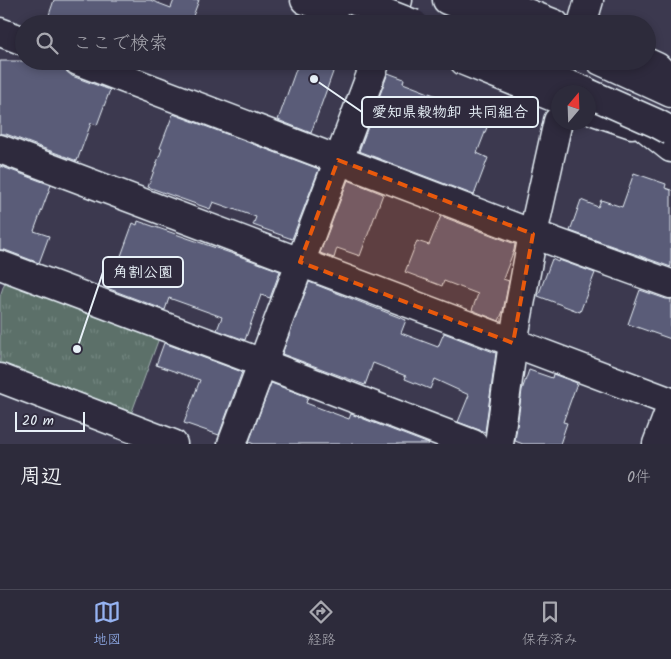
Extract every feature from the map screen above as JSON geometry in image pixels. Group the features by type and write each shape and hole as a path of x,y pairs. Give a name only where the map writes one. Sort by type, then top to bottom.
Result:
{"main road":[{"path":"304,0 344,15"},
{"path":"352,0 391,15"},
{"path":"393,15 398,0"},
{"path":"446,0 485,15"},
{"path":"494,0 532,15"},
{"path":"584,15 588,0"},
{"path":"0,32 15,38"},
{"path":"102,70 533,234 671,284"},
{"path":"232,444 373,70"},
{"path":"486,70 551,96"},
{"path":"533,70 569,85"},
{"path":"621,70 671,92"},
{"path":"596,97 656,123 663,128 671,148"},
{"path":"596,111 663,128"},
{"path":"498,444 513,343 533,234 556,130"},
{"path":"0,149 671,402"},
{"path":"0,265 473,444"},
{"path":"0,378 173,444"},
{"path":"657,444 671,407"}],"highlighted area":[{"path":"338,160 533,234 513,343 300,262"}],"green space":[{"path":"8,273 162,330 130,417 0,368 0,296"}],"building":[{"path":"54,0 150,0 171,8 174,0 199,0 193,15 49,15"},
{"path":"0,61 15,61 15,70 66,70 72,76 110,90 97,125 91,123 77,161 6,134 0,134"},
{"path":"296,70 334,70 311,133 278,120"},
{"path":"388,73 404,79 403,83 491,117 477,153 488,158 474,195 359,151"},
{"path":"173,114 319,169 292,239 253,225 256,217 213,202 210,209 148,187"},
{"path":"0,166 51,185 34,231 49,236 39,263 5,250 0,250"},
{"path":"634,173 666,184 665,188 671,190 671,267 570,231 581,200 598,207 601,200 622,207"},
{"path":"348,180 383,194 360,256 337,248 334,258 320,253"},
{"path":"441,216 515,244 503,279 509,281 499,321 472,310 478,294 444,281 442,286 405,272 417,241 429,245"},
{"path":"138,221 280,271 270,298 261,295 245,340 217,330 222,317 169,298 165,310 107,288 133,223 137,225"},
{"path":"552,259 595,273 580,312 538,296"},
{"path":"309,282 406,320 401,333 438,347 444,333 496,353 485,432 458,422 469,395 434,379 430,389 405,379 406,376 373,363 365,385 282,354"},
{"path":"640,290 671,299 671,339 628,324"},
{"path":"164,343 242,372 219,435 184,423 200,380 156,365"},
{"path":"529,370 552,378 553,374 577,383 563,422 567,423 560,444 523,444 515,441 522,390"},
{"path":"271,383 308,397 306,403 349,419 351,414 429,444 254,444 249,442"}],"place":[{"name":"愛知県穀物卸 共同組合","path":"314,79"},
{"name":"角割公園","path":"77,349"}]}
